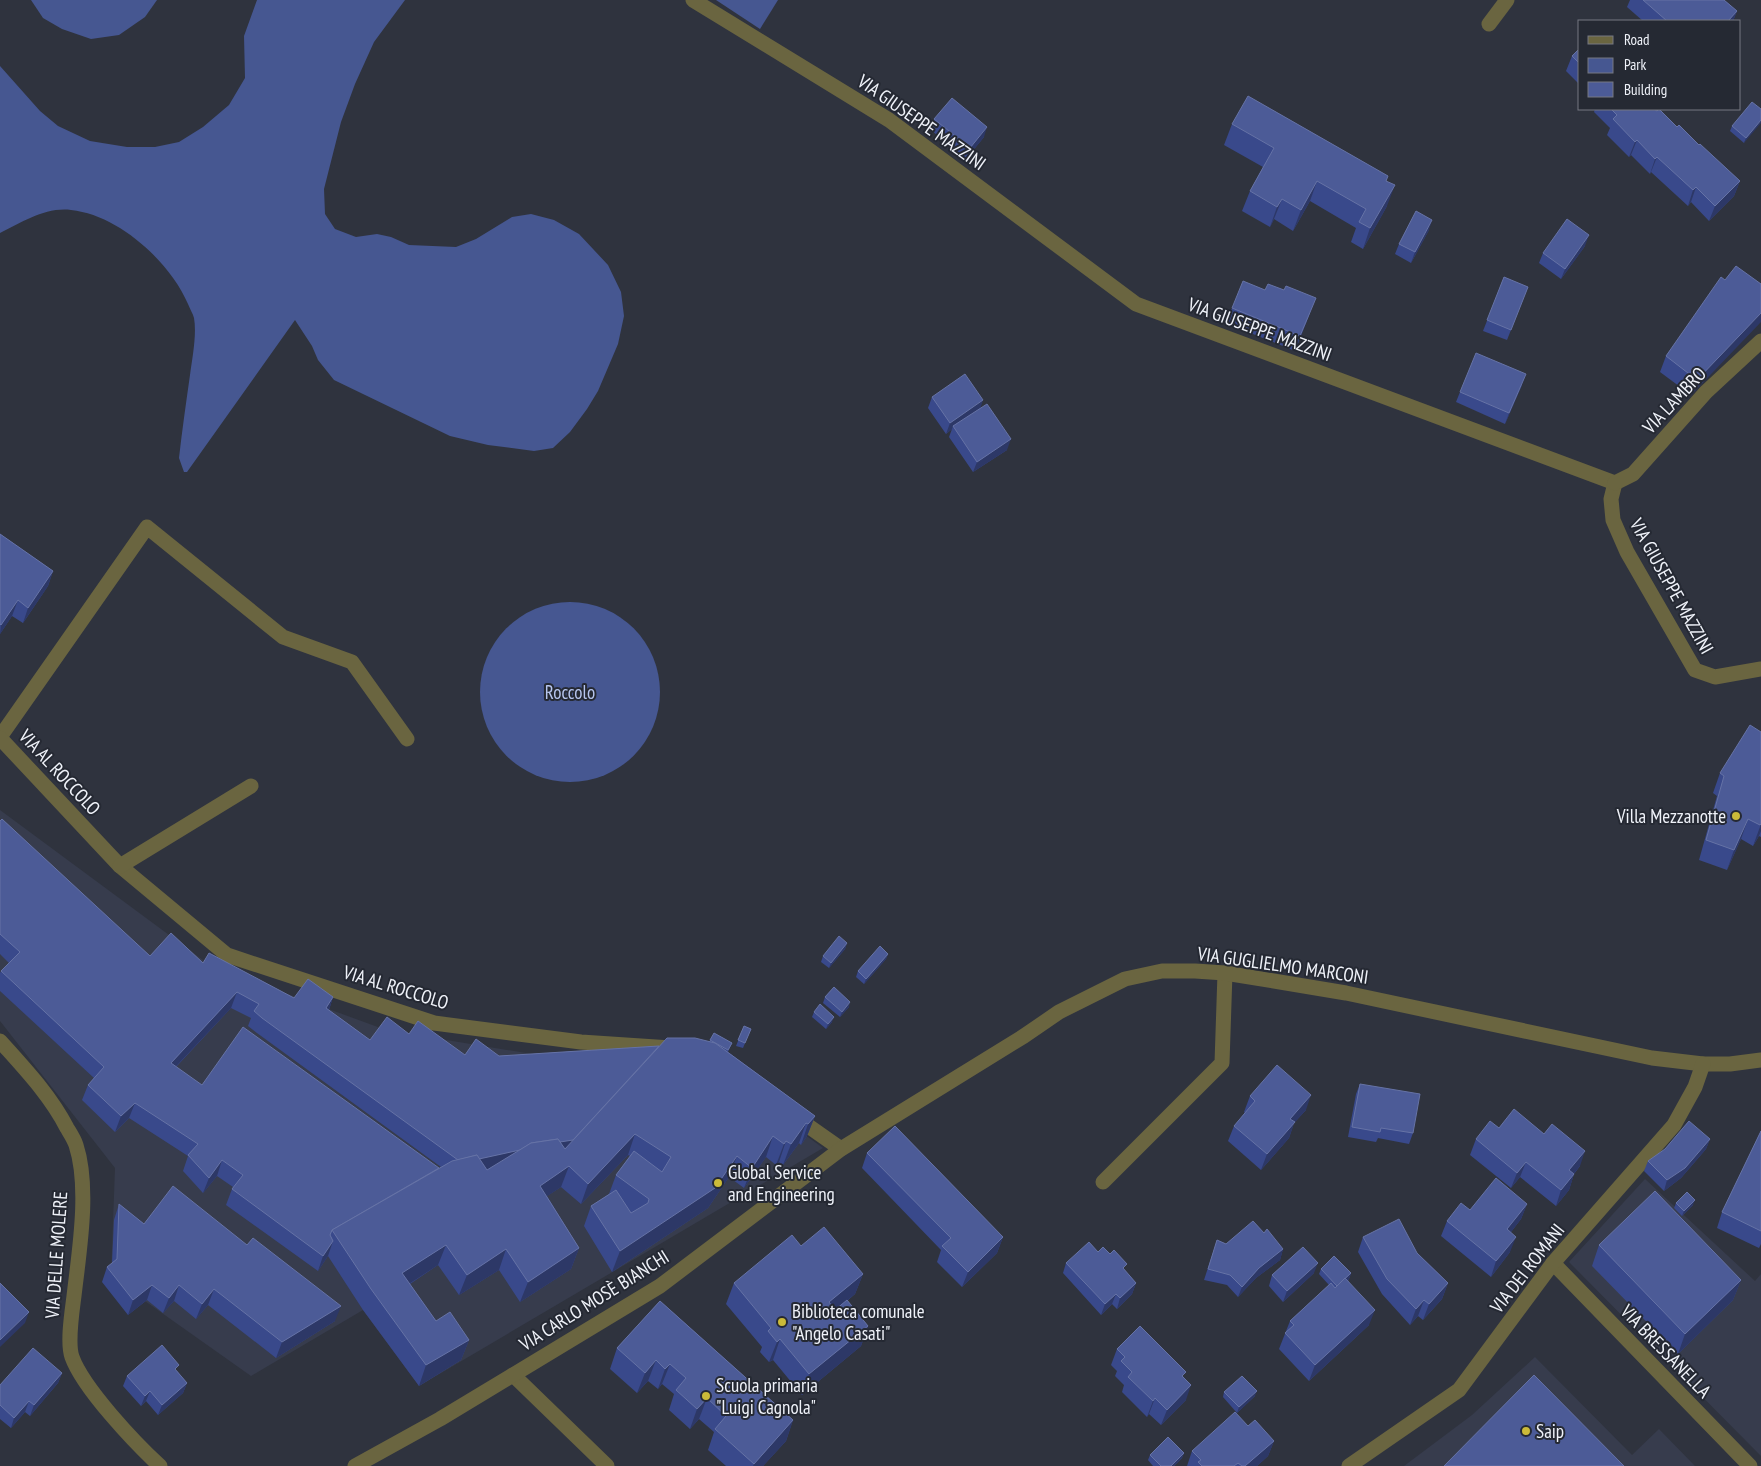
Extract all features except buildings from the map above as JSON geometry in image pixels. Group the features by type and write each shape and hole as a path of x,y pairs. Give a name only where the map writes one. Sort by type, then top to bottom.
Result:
{"street":[{"name":"VIA GIUSEPPE MAZZINI","path":"693,0 890,120 1136,304 1615,483 1611,499 1613,520 1627,552 1695,670 1715,677 1761,669"},
{"path":"1489,24 1507,0"},
{"name":"VIA LAMBRO","path":"1615,483 1633,474 1706,392 1759,346"},
{"name":"VIA AL ROCCOLO","path":"407,739 352,662 282,637 147,527 0,737 120,866 227,955 434,1023 581,1042 676,1048 684,1051"},
{"path":"120,866 251,786"},
{"name":"VIA GUGLIELMO MARCONI","path":"841,1149 1024,1036 1059,1012 1125,979 1162,971 1225,973 1346,993 1652,1058 1703,1064 1730,1064 1761,1060"},
{"path":"1103,1182 1222,1063 1225,973"},
{"name":"VIA DELLE MOLERE","path":"0,1041 45,1092 62,1117 76,1145 82,1176 82,1207 71,1317 72,1356 93,1392 147,1454 160,1466"},
{"name":"VIA DEI ROMANI","path":"1349,1466 1459,1390 1553,1263 1674,1124 1695,1087 1703,1064"},
{"path":"779,1105 841,1149"},
{"name":"VIA CARLO MOSÈ BIANCHI","path":"356,1466 440,1419 660,1286 841,1149"},
{"name":"VIA BRESSANELLA","path":"1553,1263 1750,1466"},
{"path":"513,1375 607,1466"}],"shaded area":[{"path":"0,810 211,966 386,1030 550,1057 701,1059 823,1148 419,1386 363,1310 251,1376 111,1277 115,1168 0,1021"},
{"path":"1645,1179 1755,1281 1761,1274 1761,1456 1569,1262"},
{"path":"1535,1357 1632,1455 1659,1429 1695,1466 1404,1466 1472,1415"}],"green space":[{"path":"31,0 157,0 145,17 119,35 91,39 62,29 43,18"},
{"path":"257,0 405,0 374,42 355,84 341,122 324,189 325,214 335,229 356,237 377,234 391,237 409,245 456,247 476,239 512,217 531,214 554,220 579,234 608,265 621,292 624,316 618,344 598,391 587,409 570,432 553,448 534,451 488,445 450,436 334,380 318,360 312,346 295,320 187,472 184,472 179,458 194,347 195,325 194,316 180,288 169,272 141,243 107,221 89,214 71,210 52,211 34,216 0,233 0,66 40,111 58,126 90,141 127,147 155,147 179,142 203,127 229,105 245,78 244,36"},
{"path":"716,0 778,0 760,29"},
{"name":"Roccolo","path":"561,602 579,602 604,609 620,617 634,628 645,642 653,658 660,683 660,701 653,726 645,742 634,756 620,767 596,778 579,782 561,782 544,778 520,767 500,749 484,718 480,701 480,683 484,666 495,642 513,622 544,606"}],"place":[{"name":"Villa Mezzanotte","path":"1736,816"},
{"name":"Global Service and Engineering","path":"718,1183"},
{"name":"Biblioteca comunale \"Angelo Casati\"","path":"782,1322"},
{"name":"Scuola primaria \"Luigi Cagnola\"","path":"706,1396"},
{"name":"Saip","path":"1526,1431"}]}
